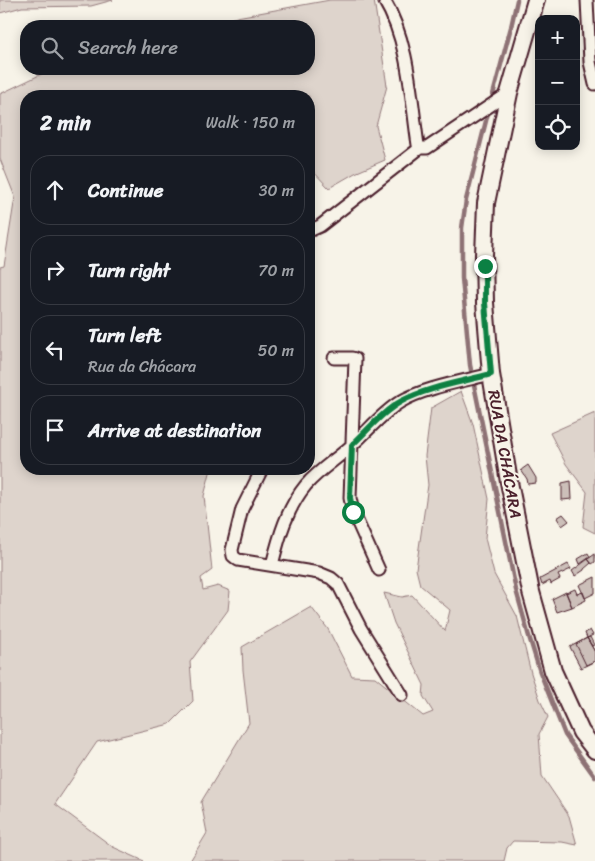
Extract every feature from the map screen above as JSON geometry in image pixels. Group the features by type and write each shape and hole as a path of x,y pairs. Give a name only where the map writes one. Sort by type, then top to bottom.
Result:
{"street":[{"path":"384,0 392,13 400,38 420,148"},
{"name":"RUA DA CHÁCARA","path":"536,0 509,93 486,203 485,303 491,374 509,482 531,592 553,671 581,732 595,750"},
{"path":"587,0 590,62 595,84"},
{"path":"315,228 320,226 420,148 427,148 509,93"},
{"path":"334,358 355,359 350,498 353,512 379,570"},
{"path":"272,565 280,536 295,501 306,485 382,416 400,402 419,393 491,374"},
{"path":"259,475 242,508 232,550 233,556 238,560 319,573 331,578 338,584 361,629 402,695"}],"shaded area":[{"path":"0,0 113,0 91,6 22,7 0,13"},
{"path":"330,0 374,0 387,86 376,126 385,160 355,173 329,188 315,173 315,90 20,90 20,475 209,475 204,496 212,570 201,578 203,590 218,586 230,591 228,610 190,662 193,701 170,724 97,742 55,804 113,847 144,861 0,861 0,267 4,266 15,197 0,159 0,94 40,75 315,75 315,20 225,20"},
{"path":"461,391 473,424 489,499 485,538 494,574 517,616 531,673 548,717 539,734 542,776 569,816 577,845 562,842 513,841 507,848 504,861 190,861 207,833 201,802 249,723 242,647 311,607 328,629 352,676 375,677 423,716 433,712 423,696 424,685 394,623 384,593 402,597 412,595 445,631 450,610 420,585 416,569 428,485 425,456 431,408"},
{"path":"595,413 595,533 583,527 587,492 566,464 550,433"}],"building":[{"path":"528,465 536,478 536,483 528,484 521,470"},
{"path":"571,481 572,499 562,500 562,483"},
{"path":"563,514 569,521 562,526 557,518"},
{"path":"588,553 590,557 580,564 578,559"},
{"path":"595,554 595,562 592,564 588,559"},
{"path":"588,559 591,563 575,576 572,571"},
{"path":"568,564 571,569 558,575 560,579 551,584 550,581 542,585 540,579"},
{"path":"595,577 595,593 585,598 579,585"},
{"path":"575,589 577,594 583,592 586,600 572,607 566,593"},
{"path":"566,592 572,607 557,612 552,599"},
{"path":"590,630 593,635 587,638 585,633"},
{"path":"590,637 594,645 592,646 587,638"},
{"path":"587,638 595,652 595,661 586,665 576,644"},
{"path":"587,638 595,652 595,661 581,668 570,647"}],"waterway":[{"path":"491,102 517,0"},
{"path":"489,109 466,200 462,228 462,278 470,365 516,590 528,633 540,672 565,735 595,777"}],"route":[{"path":"353,512 350,498 352,445 382,416 400,402 419,393 491,374 485,303 485,266"}]}
